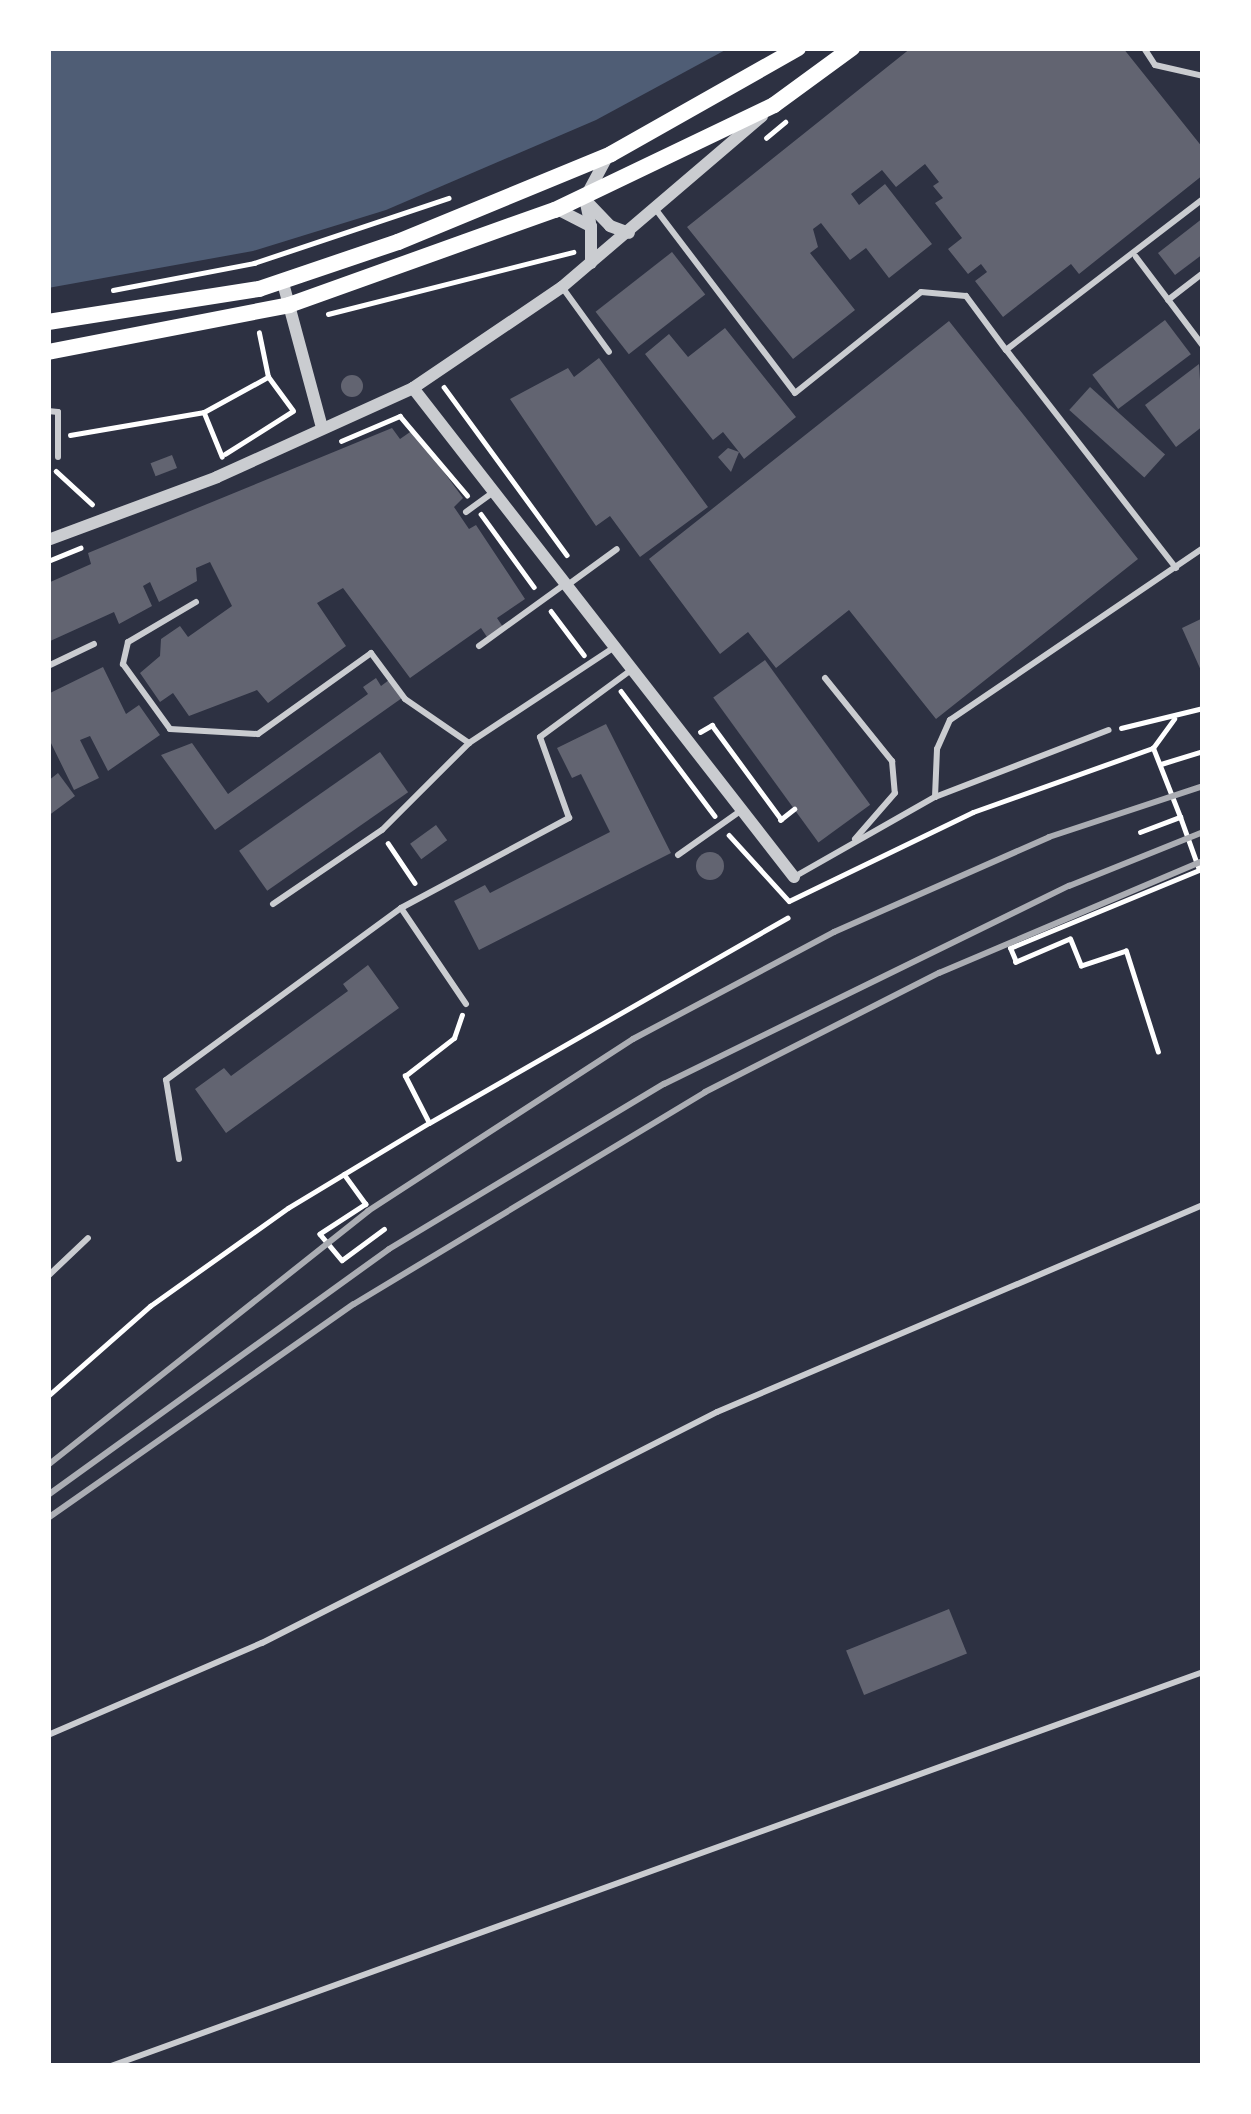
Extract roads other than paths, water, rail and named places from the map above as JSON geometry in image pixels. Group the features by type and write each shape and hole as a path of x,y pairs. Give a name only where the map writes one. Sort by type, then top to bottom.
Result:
{"main road":[{"path":"48,322 283,283 610,154 798,48"},
{"path":"48,352 289,305 555,210 773,105 852,48"}],"street":[{"path":"48,540 413,388 562,287 657,211 773,105"},
{"path":"590,264 591,226 585,198 610,154"},
{"path":"585,198 610,226 629,232"},
{"path":"555,210 591,226"},
{"path":"283,283 322,428"},
{"path":"413,388 794,877"}],"lane":[{"path":"1144,48 1155,65 1203,76"},
{"path":"1006,350 1136,256 1203,199"},
{"path":"657,211 795,393 921,292 966,296 1176,568"},
{"path":"1136,256 1203,346"},
{"path":"1168,300 1203,273"},
{"path":"562,287 609,352"},
{"path":"48,411 58,412 58,457"},
{"path":"466,512 494,492"},
{"path":"934,797 937,749 950,720 1203,548"},
{"path":"479,646 617,550"},
{"path":"196,602 128,642 123,664 170,729 258,734 371,653 405,699 469,743"},
{"path":"48,666 94,644"},
{"path":"273,904 382,830 469,743 613,649"},
{"path":"179,1159 166,1080 422,893 569,818 540,737 630,671"},
{"path":"825,678 892,761 895,793 852,843"},
{"path":"794,877 934,797 1109,730"},
{"path":"678,855 739,812"},
{"path":"401,908 466,1004"},
{"path":"48,1735 262,1643 717,1412 1203,1205"},
{"path":"48,1276 88,1238"},
{"path":"111,2066 1203,1672"}],"water":[{"path":"48,48 729,48 596,120 386,210 253,251 48,288"}],"railway":[{"path":"48,1465 368,1211 633,1039 834,932 1049,837 1203,786"},
{"path":"48,1495 389,1249 664,1084 1069,886 1203,832"},
{"path":"48,1518 354,1304 705,1092 939,973 1203,861"}]}
